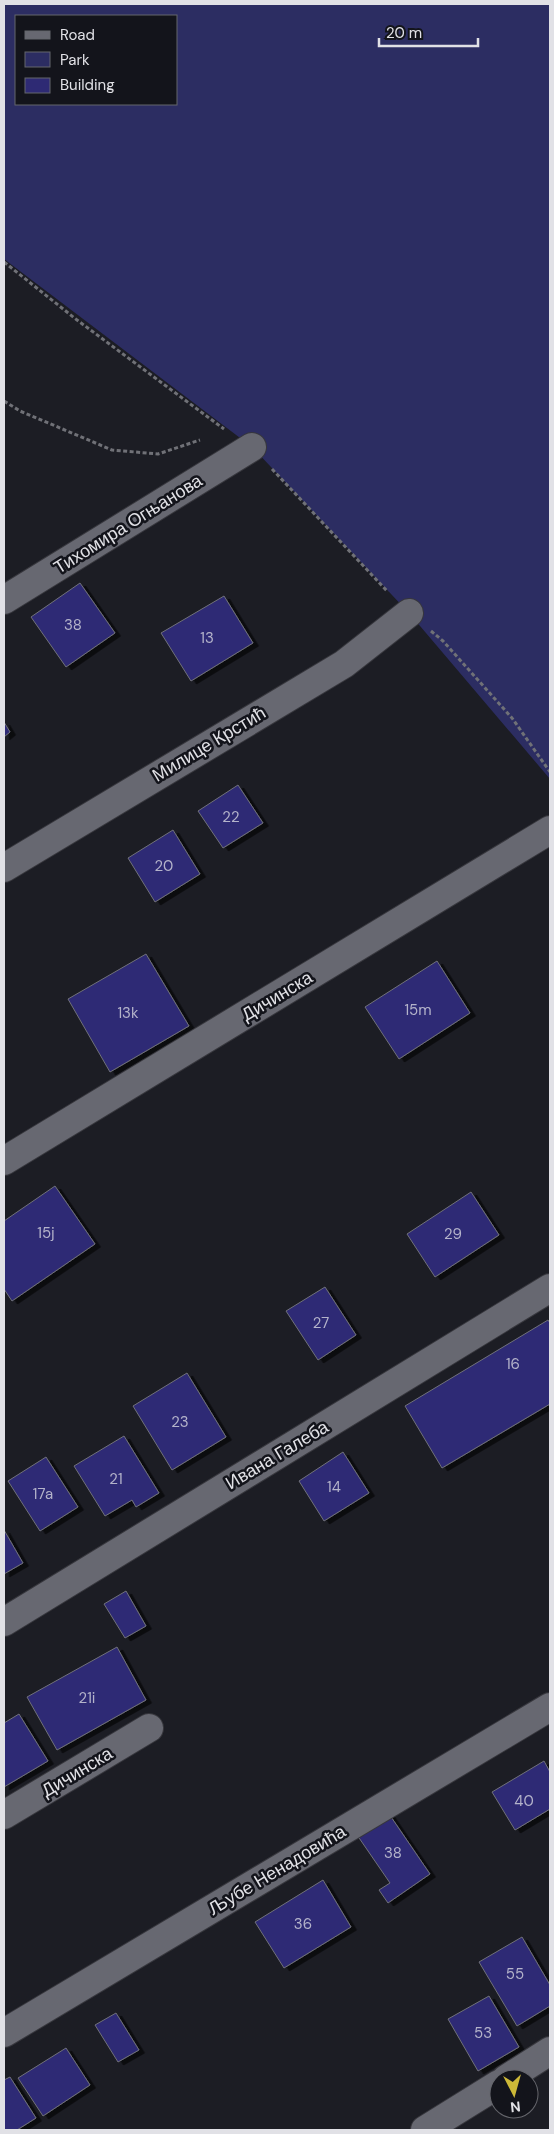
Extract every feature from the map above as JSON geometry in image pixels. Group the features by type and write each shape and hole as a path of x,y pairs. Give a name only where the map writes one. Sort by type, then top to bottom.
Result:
{"street":[{"name":"Тихомира Огњанова","path":"4,600 252,447"},
{"name":"Милице Крстић","path":"4,868 344,664 409,613"},
{"name":"Дичинска","path":"4,1161 550,830"},
{"name":"Ивана Галеба","path":"4,1622 550,1288"},
{"name":"Љубе Ненадовића","path":"4,2033 550,1707"},
{"name":"Дичинска","path":"4,1815 150,1728"},
{"path":"522,2069 550,2051"},
{"path":"425,2130 489,2090"}],"path":[{"path":"4,262 77,320 227,432 218,434"},
{"path":"4,401 20,411 112,450 158,454 201,440"},
{"path":"252,447 409,613 443,642 512,718 550,772"}],"green space":[{"path":"4,4 550,4 550,779 409,613 252,447 4,259"}],"building":[{"path":"80,583 115,633 66,667 31,617"},
{"path":"224,596 253,643 191,681 161,633"},
{"path":"4,722 10,732 4,737"},
{"path":"238,785 263,823 223,848 198,811"},
{"path":"173,830 200,874 155,902 128,858"},
{"path":"146,954 189,1026 110,1072 68,999"},
{"path":"437,961 470,1013 399,1059 365,1007"},
{"path":"55,1186 95,1244 12,1301 4,1289 4,1221"},
{"path":"471,1192 499,1235 435,1277 407,1234"},
{"path":"325,1287 356,1335 318,1360 286,1311"},
{"path":"548,1320 550,1323 550,1404 442,1468 405,1406"},
{"path":"187,1373 226,1437 172,1470 133,1406"},
{"path":"124,1436 159,1493 136,1507 132,1500 105,1516 74,1466"},
{"path":"343,1452 369,1493 324,1521 299,1481"},
{"path":"46,1457 78,1507 40,1531 8,1481"},
{"path":"4,1530 23,1563 4,1574"},
{"path":"126,1591 146,1626 125,1638 104,1604"},
{"path":"117,1647 146,1700 57,1750 27,1697"},
{"path":"19,1714 48,1761 4,1787 4,1723"},
{"path":"544,1761 550,1772 550,1809 515,1830 492,1792"},
{"path":"387,1811 430,1874 388,1903 379,1890 390,1883 355,1832"},
{"path":"323,1880 351,1927 284,1968 255,1922"},
{"path":"522,1937 550,1985 550,2006 517,2026 479,1962"},
{"path":"489,1996 519,2047 478,2071 448,2019"},
{"path":"116,2013 139,2050 118,2062 95,2025"},
{"path":"66,2048 90,2085 43,2116 18,2078"},
{"path":"10,2077 36,2118 17,2130 4,2130 4,2080"}]}
